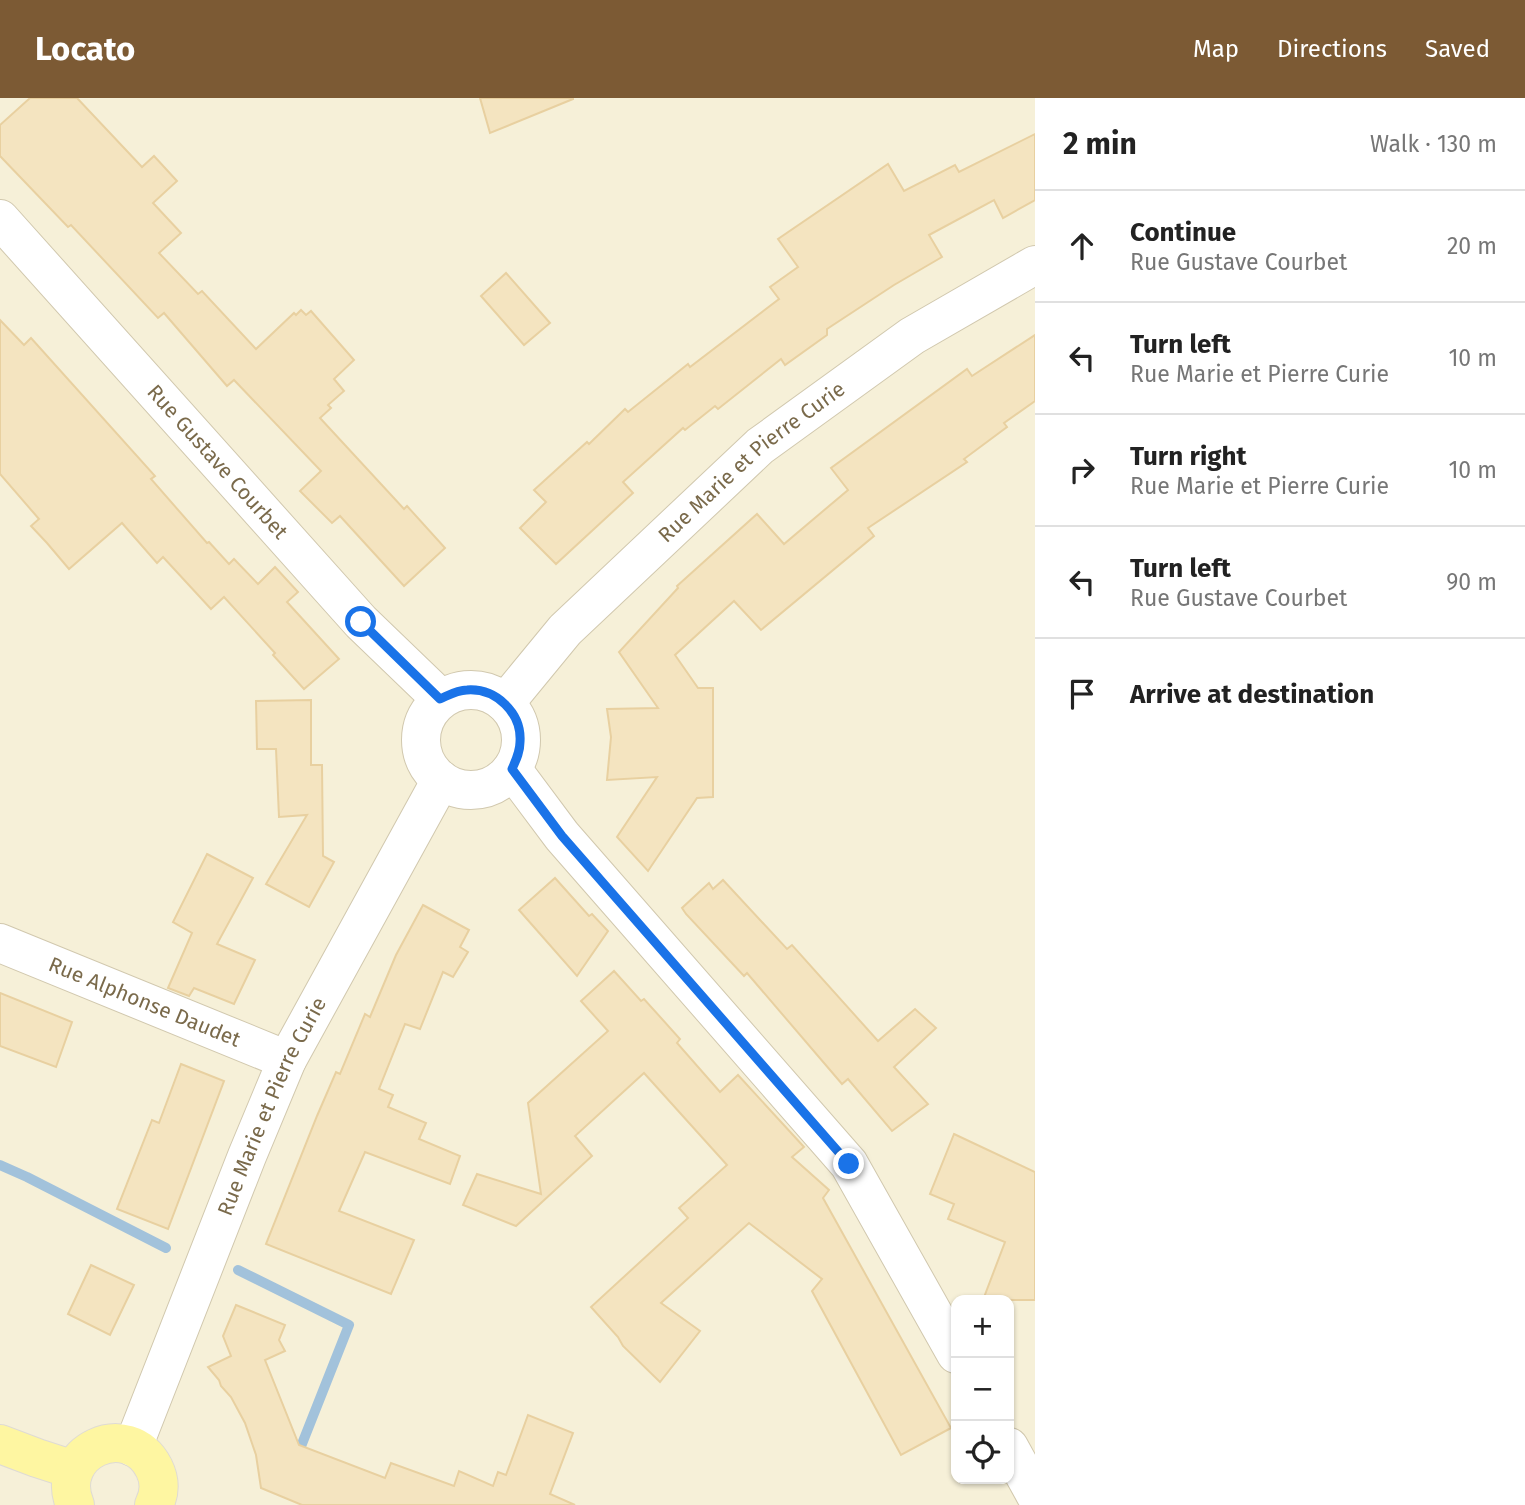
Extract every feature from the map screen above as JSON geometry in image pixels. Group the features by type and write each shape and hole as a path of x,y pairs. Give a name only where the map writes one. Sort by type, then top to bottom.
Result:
{"main road":[{"path":"0,1444 37,1458 74,1488 82,1458 92,1449 119,1443 132,1447 143,1454 157,1474 161,1503"}],"street":[{"name":"Rue Gustave Courbet","path":"0,219 361,622 440,699"},
{"name":"Rue Marie et Pierre Curie","path":"505,703 565,630 760,446 912,336 1035,265"},
{"path":"467,690 494,695 505,703 519,728 518,756 512,769 486,788 455,788 441,780 430,769 423,756 422,725 430,710 440,699 467,690"},
{"path":"512,769 562,836 849,1164 951,1345"},
{"name":"Rue Marie et Pierre Curie","path":"132,1447 247,1156 288,1060 441,780"},
{"name":"Rue Alphonse Daudet","path":"0,943 288,1060"},
{"path":"1014,1456 1035,1494"}],"shaded area":[{"path":"0,98 1035,98 1035,1505 0,1505"}],"building":[{"path":"30,98 77,98 142,167 154,156 177,181 153,203 181,233 159,253 198,294 202,291 256,349 294,313 296,315 301,310 306,315 311,311 354,360 334,379 344,391 328,405 331,408 320,418 404,509 407,506 445,548 404,586 340,516 332,523 300,491 321,471 234,380 227,386 164,313 158,318 71,225 68,227 0,156 0,125"},
{"path":"480,98 573,98 573,99 490,133"},
{"path":"1035,134 1035,200 1003,218 994,200 929,235 942,257 827,329 827,335 785,365 781,359 718,409 715,406 685,430 683,428 623,482 633,493 556,564 520,528 546,502 534,490 587,442 589,444 625,409 628,412 688,364 690,367 779,299 770,287 798,267 778,239 888,164 904,191 955,165 959,172"},
{"path":"506,273 550,323 524,345 481,296"},
{"path":"0,320 24,345 31,338 155,476 151,479 207,543 209,542 229,564 234,559 258,584 275,567 298,592 287,602 339,659 304,689 224,597 211,609 163,557 157,563 122,523 69,569 31,526 39,519 0,474"},
{"path":"1035,335 1035,401 1004,423 1007,427 964,459 967,462 868,528 874,536 761,630 734,601 675,655 698,688 713,688 713,797 697,798 648,871 617,837 657,777 607,780 611,737 607,709 658,708 619,652 677,586 757,514 784,544 848,490 831,468 967,369 972,376"},
{"path":"311,700 311,765 322,765 323,856 334,862 309,907 266,884 307,815 279,817 276,749 257,749 256,701"},
{"path":"207,854 253,878 217,944 255,960 234,1004 194,988 189,996 168,988 192,933 173,922"},
{"path":"555,878 589,916 592,914 608,931 577,976 519,910"},
{"path":"723,880 787,949 792,945 878,1041 915,1009 936,1028 894,1067 928,1104 892,1131 848,1079 842,1084 747,973 744,976 686,914 682,908 709,883 713,889"},
{"path":"423,905 469,930 460,947 468,952 453,977 443,972 420,1029 405,1024 379,1089 393,1095 388,1107 426,1123 419,1139 460,1156 450,1184 365,1152 339,1211 414,1240 391,1294 266,1244 336,1072 340,1074 365,1014 370,1017 396,955"},
{"path":"614,971 680,1039 677,1043 720,1092 738,1075 804,1147 792,1157 829,1190 823,1198 951,1428 901,1455 812,1291 822,1279 749,1223 661,1303 700,1331 660,1382 623,1346 591,1307 688,1218 679,1208 727,1165 644,1073 575,1136 592,1156 516,1226 463,1205 477,1174 541,1194 528,1103 608,1031 581,1001"},
{"path":"0,993 72,1022 56,1067 0,1046"},
{"path":"181,1064 224,1081 168,1229 117,1209 152,1120 159,1123"},
{"path":"954,1134 1035,1172 1035,1300 1014,1300 1014,1295 985,1295 1005,1242 948,1219 954,1204 930,1194"},
{"path":"91,1265 134,1285 110,1335 68,1314"},
{"path":"236,1305 285,1325 279,1340 285,1351 265,1360 299,1445 385,1478 391,1463 454,1486 459,1471 493,1486 498,1472 506,1475 528,1415 573,1433 550,1494 575,1505 302,1505 261,1488 256,1455 245,1423 231,1397 208,1367 231,1356 223,1336"}],"waterway":[{"path":"0,1165 166,1248"},
{"path":"238,1270 349,1325 298,1454"}],"route":[{"path":"361,622 440,699 467,690 494,695 505,703 519,728 518,756 512,769 562,836 849,1164"}]}
